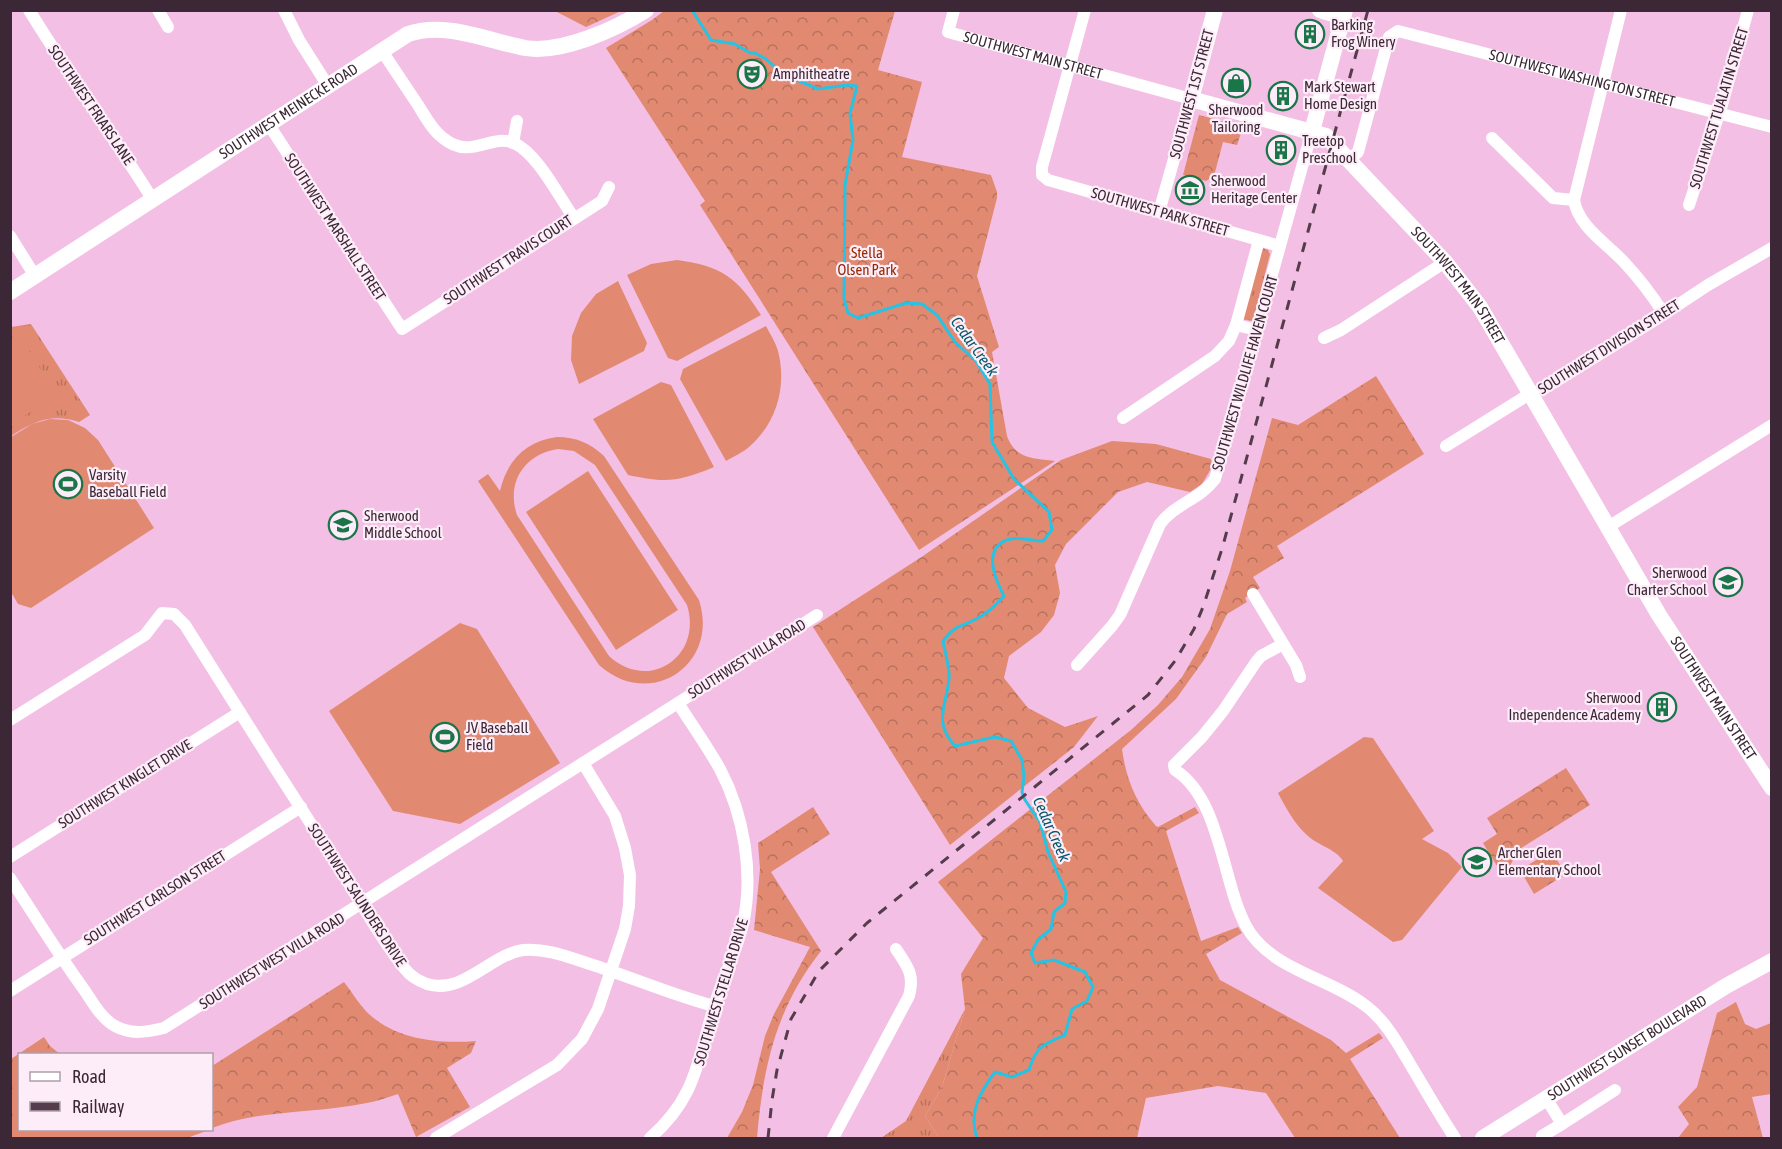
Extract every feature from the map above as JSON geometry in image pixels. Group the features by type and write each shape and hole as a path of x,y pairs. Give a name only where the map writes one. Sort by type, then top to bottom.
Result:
{"street":[{"name":"SOUTHWEST FRIARS LANE","path":"29,10 68,74 103,122 153,200"},
{"path":"158,10 168,27"},
{"path":"284,10 328,86"},
{"name":"SOUTHWEST MEINECKE ROAD","path":"10,292 403,36 428,30 453,32 535,49 566,45 593,36 646,10"},
{"name":"SOUTHWEST MAIN STREET","path":"954,10 948,32 1326,136 1445,262 1480,307 1659,615 1772,788"},
{"path":"1070,66 1085,10"},
{"name":"SOUTHWEST 1ST STREET","path":"1159,212 1215,10"},
{"path":"1312,132 1344,14 1320,10"},
{"path":"1621,10 1574,200 1579,216 1588,228 1624,262 1647,288 1664,314"},
{"name":"SOUTHWEST TUALATIN STREET","path":"1689,205 1748,10"},
{"name":"SOUTHWEST WASHINGTON STREET","path":"1349,160 1358,152 1389,37 1398,31 1772,127"},
{"path":"382,51 431,125 443,138 458,147 474,148 495,142 513,143 532,158 574,218"},
{"name":"SOUTHWEST PARK STREET","path":"1070,66 1042,167 1042,175 1048,180 1280,246"},
{"path":"513,143 517,121"},
{"name":"SOUTHWEST MARSHALL STREET","path":"268,125 402,329"},
{"name":"SOUTHWEST WILDLIFE HAVEN COURT","path":"1077,665 1108,632 1120,615 1160,524 1170,513 1204,492 1215,479 1312,132"},
{"path":"1492,138 1553,198 1574,200"},
{"name":"SOUTHWEST TRAVIS COURT","path":"402,329 602,201 609,187"},
{"path":"10,236 35,276"},
{"path":"1123,418 1215,356 1229,341 1236,325 1259,240"},
{"name":"SOUTHWEST DIVISION STREET","path":"1446,446 1531,394 1545,388 1708,285 1772,248"},
{"path":"1324,338 1341,330 1445,262"},
{"path":"1236,325 1257,330"},
{"path":"1608,527 1772,425"},
{"path":"1253,594 1300,677"},
{"name":"SOUTHWEST SAUNDERS DRIVE","path":"10,720 145,635 162,613 174,614 185,625 406,971 419,981 442,985 458,982 496,960 526,950 555,952 714,1006"},
{"name":"SOUTHWEST VILLA ROAD","path":"678,703 817,615"},
{"path":"1283,644 1256,662 1232,700 1202,737 1174,765 1175,770 1188,782 1208,815 1239,908 1251,934 1273,955 1352,997 1378,1017 1400,1047 1455,1138"},
{"name":"SOUTHWEST WEST VILLA ROAD","path":"10,878 62,959 101,1014 113,1026 126,1031 142,1033 164,1028 185,1017 678,703"},
{"name":"SOUTHWEST STELLAR DRIVE","path":"650,1138 678,1108 693,1080 714,1006 743,924 748,889 744,843 737,813 724,777 678,703"},
{"name":"SOUTHWEST KINGLET DRIVE","path":"10,856 240,712"},
{"path":"436,1138 563,1060 588,1031 598,1009 628,916 630,875 625,848 615,816 583,763"},
{"name":"SOUTHWEST CARLSON STREET","path":"10,991 301,807"},
{"path":"833,1138 909,996 912,983 910,970 896,949"},
{"name":"SOUTHWEST SUNSET BOULEVARD","path":"1483,1138 1726,986 1772,961"},
{"path":"1542,1136 1615,1090"},
{"path":"1546,1098 1562,1124"}],"green space":[{"path":"621,10 586,27 555,11"},
{"name":"Stella Olsen Park","path":"664,11 895,11 878,70 922,82 902,157 991,175 997,198 977,276 999,347 992,352 1007,436 1015,450 1021,454 1055,461 919,550 700,205 705,201 606,48"},
{"path":"1199,115 1243,127 1237,145 1223,142 1214,176 1206,181 1183,175"},
{"path":"1262,248 1268,250 1270,254 1253,321 1240,319"},
{"path":"677,260 717,270 744,291 761,315 677,361 668,358 627,275 651,264"},
{"path":"618,281 647,343 644,351 579,384 571,360 572,336 581,313 596,294"},
{"path":"31,324 90,415 79,422 60,418 44,420 11,436 11,327"},
{"path":"766,326 777,348 780,364 780,390 777,403 767,426 759,436 748,448 726,461 680,379 683,369"},
{"path":"18,333 57,395 11,424 11,338"},
{"path":"1376,376 1424,454 1277,546 1284,558 1253,577 1260,588 1245,598 1247,602 1227,614 1206,657 1176,699 1122,749 1133,790 1156,826 1195,807 1199,813 1166,831 1201,941 1238,927 1242,933 1206,954 1220,980 1331,1040 1346,1053 1379,1033 1383,1038 1350,1059 1400,1138 1295,1138 1266,1093 1218,1086 1146,1098 1137,1138 939,1138 925,1116 942,1087 965,1009 961,974 983,938 938,882 1131,730 1158,705 1182,677 1210,629 1230,571 1272,418 1298,425"},
{"path":"661,382 671,385 714,467 672,480 628,475 593,419"},
{"name":"Varsity Baseball Field","path":"50,419 68,420 85,428 98,440 154,528 31,608 18,604 11,592 11,437 32,424"},
{"path":"557,437 577,440 588,444 604,456 699,600 703,623 699,644 690,661 676,674 659,682 639,683 619,678 599,665 478,481 488,474 500,491 513,461 527,448 546,439","holes":["558,449 574,451 595,465 687,605 690,623 687,640 680,653 669,664 655,670 640,671 624,667 609,656 517,515 514,503 516,481 527,464 546,452"]},
{"path":"1112,441 1156,444 1211,459 1212,467 1202,484 1190,492 1147,482 1118,492 1066,544 1055,565 1060,593 1054,615 1041,632 1009,656 1004,678 1028,708 1065,727 1098,716 1074,747 950,845 813,627 923,556 1061,460"},
{"path":"588,471 678,610 616,650 526,512"},
{"name":"JV Baseball Field","path":"460,623 477,629 560,763 460,824 393,811 329,711"},
{"path":"1364,737 1373,738 1434,831 1422,839 1448,853 1462,867 1402,940 1393,942 1318,888 1343,861 1336,853 1303,832 1278,793"},
{"path":"1566,768 1590,805 1510,855 1513,860 1510,866 1500,871 1483,843 1497,834 1487,818"},
{"path":"813,807 830,834 771,872 821,951 793,994 774,1039 763,1087 757,1138 727,1138 742,1112 753,1085 765,1036 774,1014 810,947 754,930 760,869 758,843"},
{"path":"1551,851 1566,874 1534,894 1520,870"},
{"path":"344,982 370,1015 393,1030 434,1041 476,1041 471,1053 447,1068 470,1107 416,1137 398,1094 371,1102 250,1118 213,1128 213,1065"},
{"path":"1736,1002 1745,1024 1756,1029 1771,1023 1771,1094 1752,1097 1763,1138 1678,1138 1689,1124 1678,1107 1697,1087 1717,1013"},
{"path":"965,1009 942,1087 925,1116 939,1138 881,1138 906,1121"},
{"path":"44,1037 59,1053 20,1053"},
{"path":"18,1054 18,1131 206,1131 187,1138 11,1138 11,1059"}],"waterway":[{"name":"Cedar Creek","path":"692,10 711,40 735,44 750,53 755,53 766,59 783,74 818,89 857,86 850,114 853,140 845,185 844,299 848,313 858,318 906,303 922,304 937,315 955,342 976,361 990,384 992,442 1014,479 1049,512 1052,530 1043,541 1010,539 1001,543 996,549 993,556 994,573 1004,596 985,614 956,628 943,641 949,674 943,722 944,729 955,746 995,737 1011,741 1022,760 1024,777 1022,792 1040,822 1048,852 1066,892 1065,903 1054,912 1051,929 1038,940 1031,953 1035,963 1054,960 1085,972 1093,987 1087,1001 1072,1009 1065,1035 1042,1047 1029,1070 1012,1077 995,1072 977,1103 974,1120 977,1138"}],"railway":[{"path":"768,1138 777,1070 791,1019 819,971 867,923 1148,695 1175,661 1194,629 1222,549 1368,10"}],"place":[{"name":"Barking Frog Winery","path":"1310,34"},
{"name":"Amphitheatre","path":"752,74"},
{"name":"Sherwood Tailoring","path":"1236,83"},
{"name":"Mark Stewart Home Design","path":"1283,96"},
{"name":"Treetop Preschool","path":"1281,150"},
{"name":"Sherwood Heritage Center","path":"1190,190"},
{"name":"Varsity Baseball Field","path":"68,484"},
{"name":"Sherwood Middle School","path":"343,525"},
{"name":"Sherwood Charter School","path":"1728,582"},
{"name":"Sherwood Independence Academy","path":"1662,707"},
{"name":"JV Baseball Field","path":"445,737"},
{"name":"Archer Glen Elementary School","path":"1477,862"}]}
